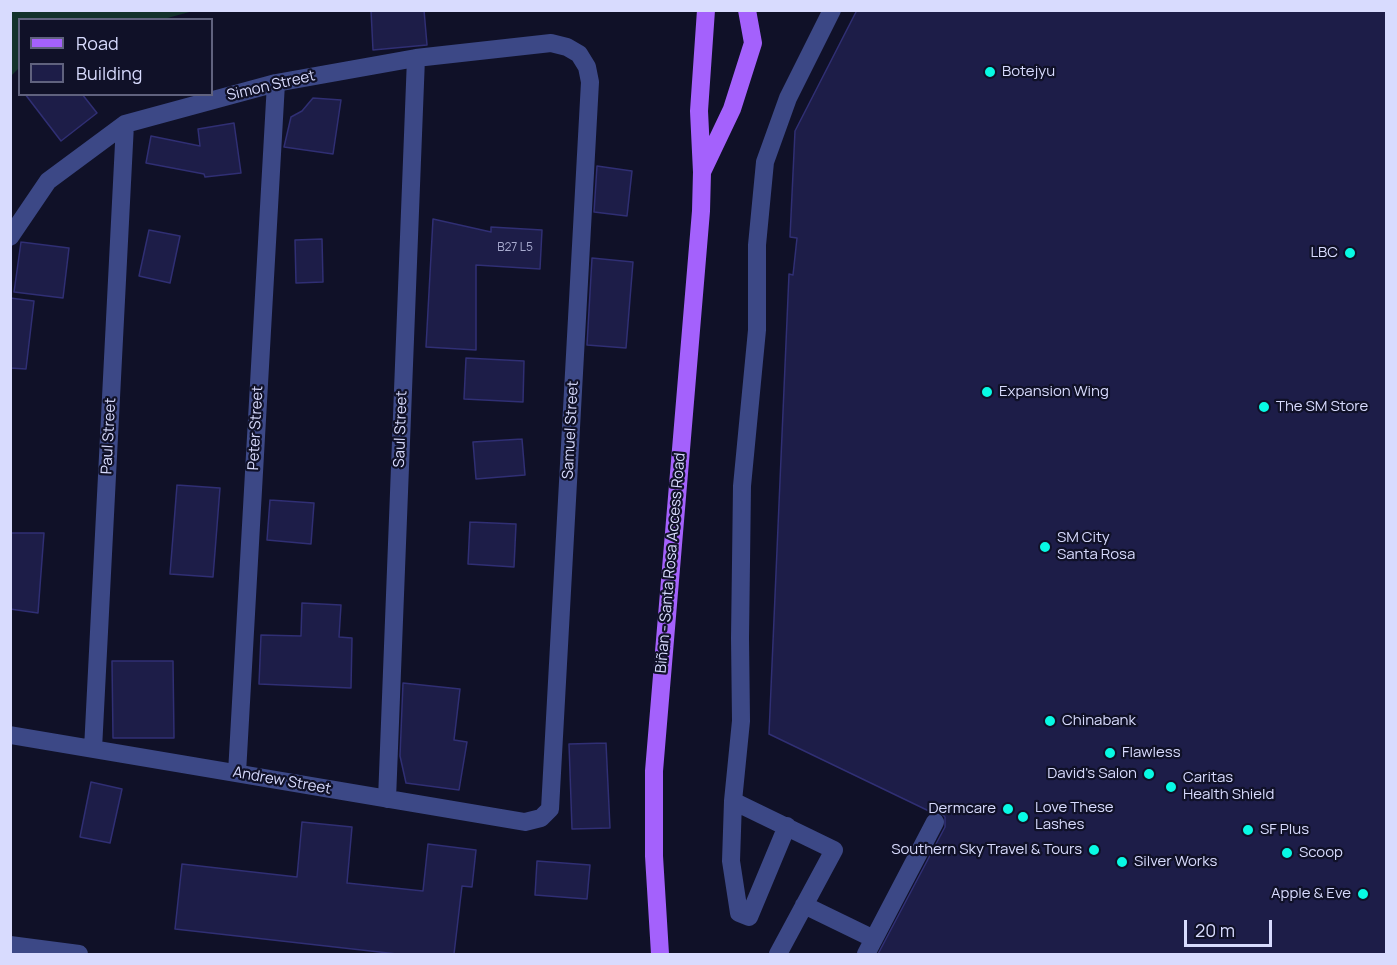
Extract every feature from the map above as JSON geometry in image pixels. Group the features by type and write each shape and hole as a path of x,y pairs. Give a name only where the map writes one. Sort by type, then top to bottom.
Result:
{"main road":[{"name":"Biñan - Santa Rosa Access Road","path":"660,954 654,856 654,771 701,211 699,111 706,10"},
{"name":"Biñan - Santa Rosa Access Road","path":"702,172 732,109 753,43 747,10"}],"street":[{"path":"787,826 749,917 739,913 731,861 733,801 741,721 742,486 757,330 757,245 765,162 788,98 832,10"},
{"name":"Simon Street","path":"10,237 48,181 124,124 276,83 416,58 551,43 567,47 579,54"},
{"name":"Samuel Street","path":"549,809 590,82 587,68 579,54"},
{"name":"Saul Street","path":"387,799 416,58"},
{"name":"Peter Street","path":"237,773 276,83"},
{"name":"Paul Street","path":"93,749 124,124"},
{"name":"Andrew Street","path":"10,735 525,822 541,818 549,809"},
{"path":"733,801 834,850 778,954"},
{"path":"804,905 870,947 936,822"},
{"path":"10,945 79,954"}],"green space":[{"path":"11,10 193,10 168,18 18,18 18,69 11,76"}],"building":[{"path":"371,10 424,10 427,45 373,50"},
{"name":"SM City Santa Rosa","path":"857,10 1386,10 1386,954 878,954 945,827 945,817 940,812 931,812 769,734 789,274 793,275 797,238 790,237 795,131"},
{"path":"27,96 84,96 97,113 61,141"},
{"path":"313,98 341,100 333,154 284,147 291,117 302,111"},
{"path":"234,123 241,173 205,177 204,174 146,163 151,136 200,146 198,129"},
{"path":"597,166 632,171 627,216 594,212"},
{"path":"433,219 491,232 491,227 542,230 540,269 476,265 476,350 426,347"},
{"path":"149,230 180,236 170,283 139,276"},
{"path":"322,239 323,282 296,283 295,240"},
{"path":"21,242 69,248 63,298 14,292"},
{"path":"592,258 633,262 626,348 587,345"},
{"path":"10,298 34,301 26,369 10,368"},
{"path":"466,358 524,361 523,402 464,399"},
{"path":"522,439 525,475 476,479 473,442"},
{"path":"177,485 220,488 213,577 170,574"},
{"path":"270,500 314,503 311,544 267,540"},
{"path":"470,522 516,524 514,567 468,564"},
{"path":"10,533 44,533 38,613 10,609"},
{"path":"302,603 341,605 339,637 352,638 351,688 259,684 261,635 301,636"},
{"path":"112,661 173,661 174,738 113,738"},
{"path":"403,683 460,689 454,740 467,742 459,790 406,783 400,756"},
{"path":"606,743 610,828 572,829 569,744"},
{"path":"91,782 122,789 110,843 80,837"},
{"path":"302,822 352,827 347,883 423,891 428,844 476,850 472,887 462,886 454,954 397,954 175,929 182,864 297,877"},
{"path":"537,861 590,865 587,899 535,895"}],"place":[{"name":"Botejyu","path":"990,72"},
{"name":"LBC","path":"1350,253"},
{"name":"Expansion Wing","path":"987,392"},
{"name":"The SM Store","path":"1264,407"},
{"name":"SM City Santa Rosa","path":"1045,547"},
{"name":"Chinabank","path":"1050,721"},
{"name":"Flawless","path":"1110,753"},
{"name":"David's Salon","path":"1149,774"},
{"name":"Caritas Health Shield","path":"1171,787"},
{"name":"Dermcare","path":"1008,809"},
{"name":"Love These Lashes","path":"1023,817"},
{"name":"SF Plus","path":"1248,830"},
{"name":"Southern Sky Travel & Tours","path":"1094,850"},
{"name":"Scoop","path":"1287,853"},
{"name":"Silver Works","path":"1122,862"},
{"name":"Apple & Eve","path":"1363,894"}]}
